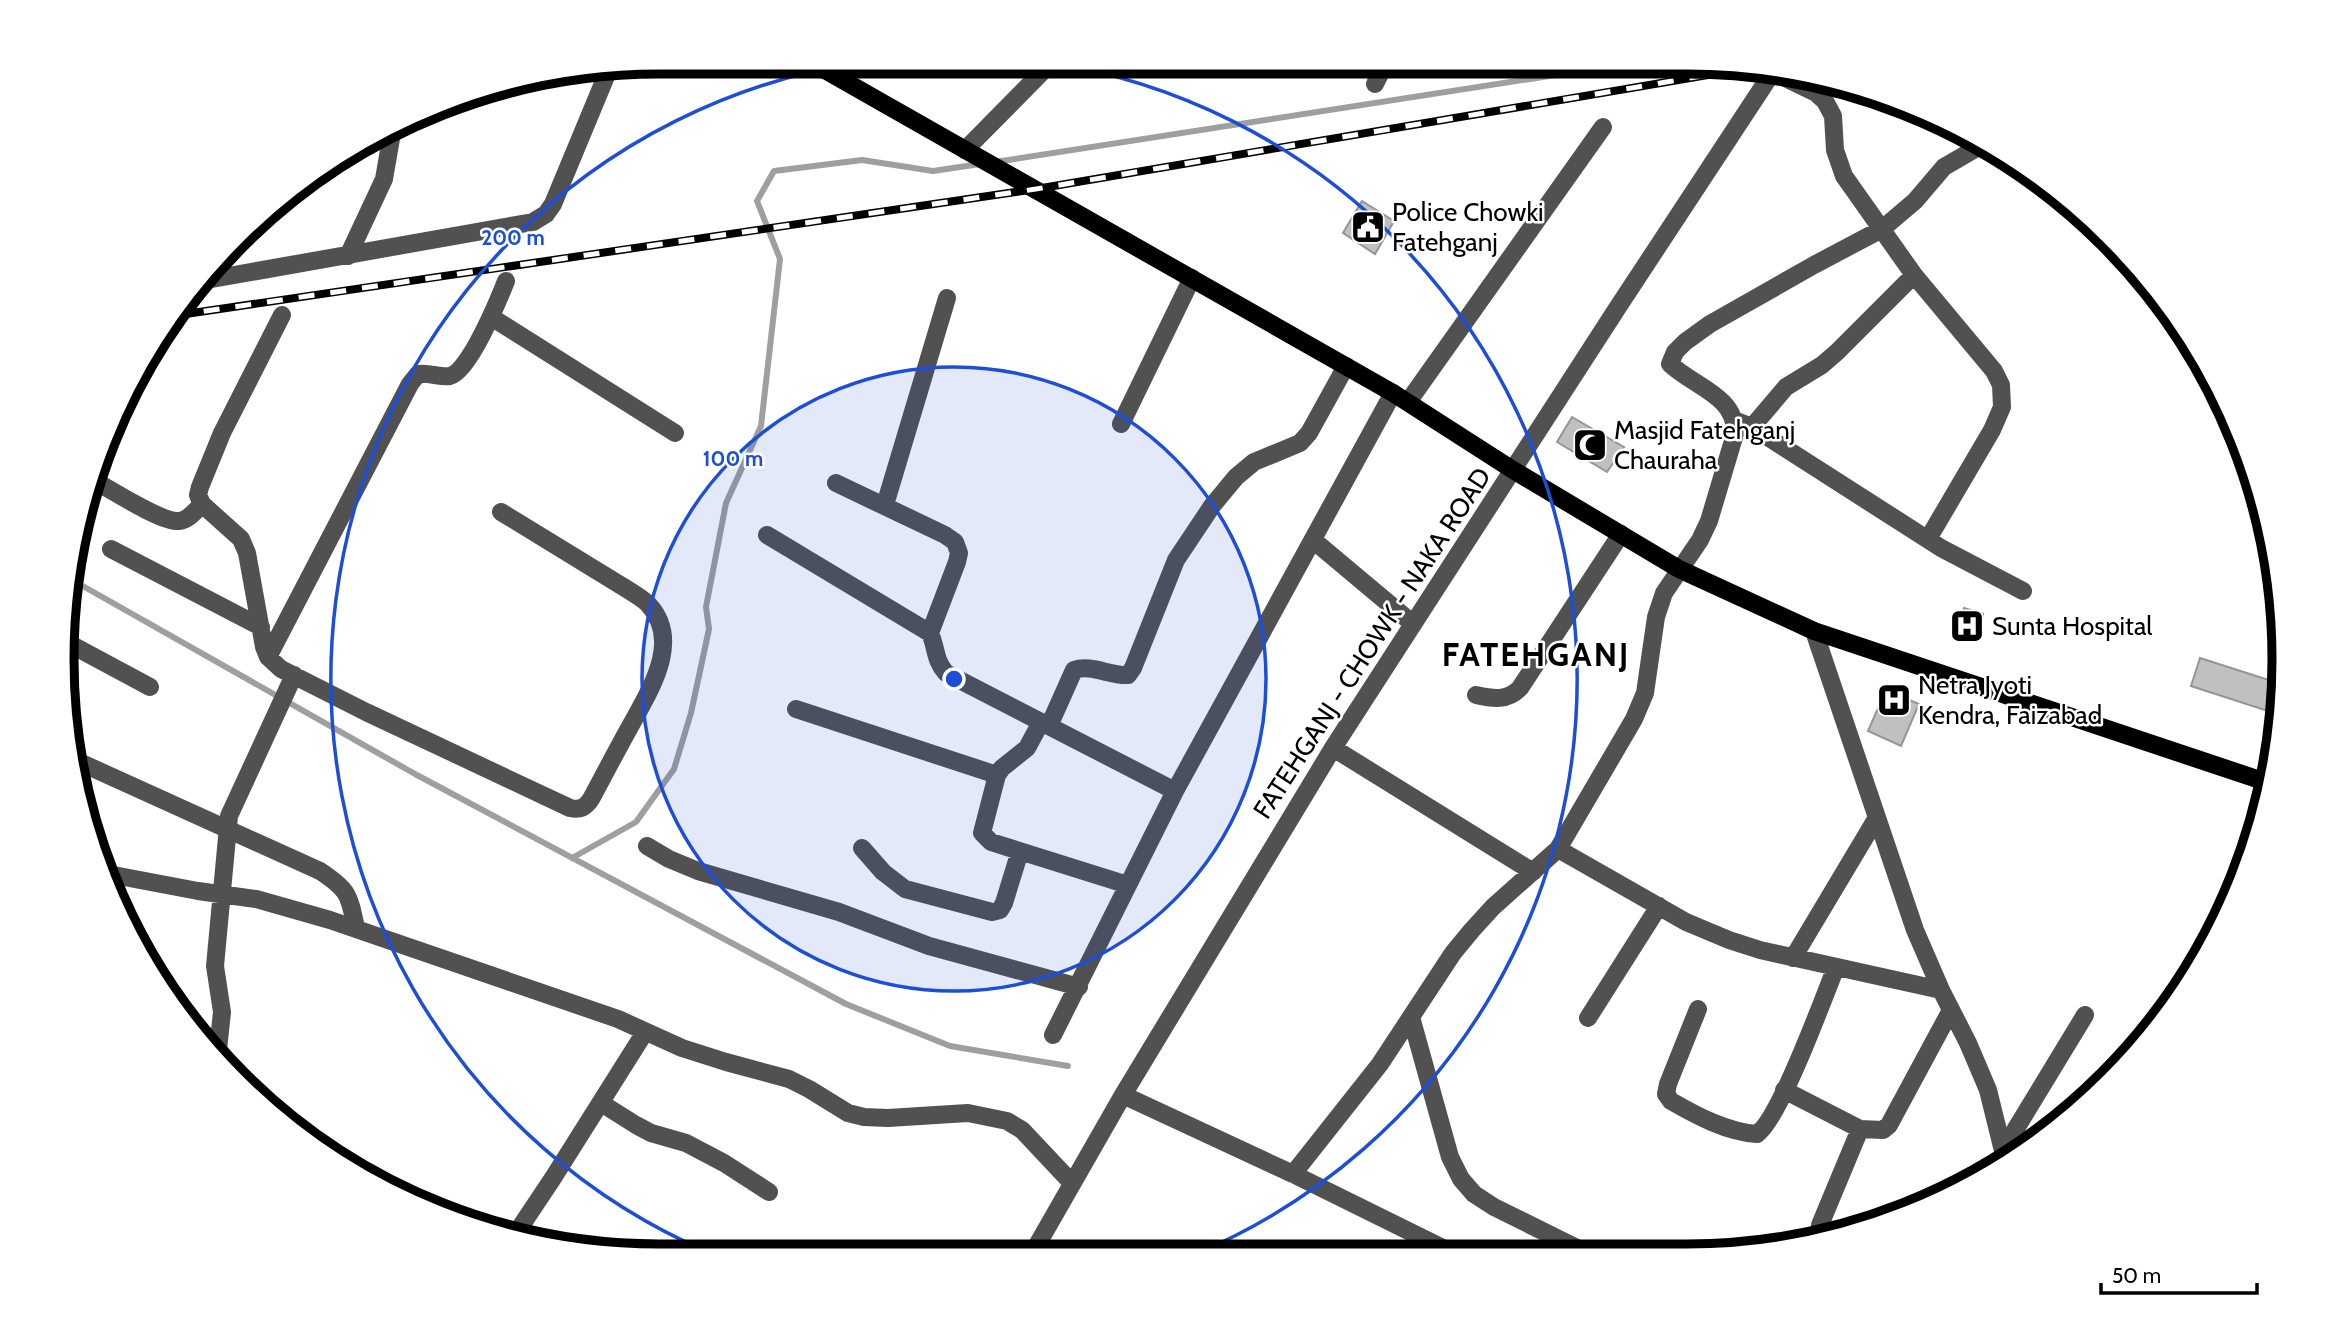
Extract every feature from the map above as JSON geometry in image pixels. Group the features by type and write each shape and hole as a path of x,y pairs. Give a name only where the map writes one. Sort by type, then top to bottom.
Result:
{"main road":[{"path":"832,74 1400,397 1513,470 1679,569 1814,631 2260,780"}],"street":[{"path":"972,154 1042,74"},
{"path":"1375,84 1380,74"},
{"path":"214,279 533,222 546,214 553,204 606,77"},
{"name":"FATEHGANJ - CHOWK - NAKA ROAD","path":"1037,1244 1071,1182 1333,748 1767,80"},
{"path":"1800,85 1816,93 1833,116 1835,149 1844,176 1914,275 1994,371 2001,385 2001,407 1992,430 1928,539"},
{"path":"1053,1035 1175,791 1313,540 1400,397 1603,127"},
{"path":"348,256 384,179 391,139"},
{"path":"1975,149 1944,167 1915,201 1882,229 1710,324 1685,342 1675,352 1670,364 1713,395 1744,424 1928,539 2023,591"},
{"path":"1293,1174 1380,1064 1453,953 1493,907 1558,849 1634,719 1645,693 1656,617 1664,593 1700,540 1709,521 1735,434 1786,387 1822,365 1837,352 1914,275"},
{"path":"1121,424 1192,278"},
{"path":"268,657 410,384 418,374 428,372 450,376 459,371 491,317 506,281"},
{"path":"885,505 947,298"},
{"path":"219,1045 222,1012 215,966 226,828 234,801 287,690 281,668 268,657 247,552 241,539 202,504 198,495 222,433 282,315"},
{"path":"491,317 676,433"},
{"path":"1128,885 991,842 982,833 997,775 1027,748 1045,724 1074,670 1083,667 1118,675 1128,674 1133,668 1176,560 1196,528 1236,477 1254,462 1300,443 1309,433 1346,366"},
{"path":"836,483 955,542 959,553 930,633"},
{"path":"101,484 170,520 180,521 190,516 202,504"},
{"path":"287,690 366,712 569,808 578,809 587,805 656,678 663,645 660,627 648,603 501,512"},
{"path":"1476,695 1504,698 1513,695 1520,688 1621,534"},
{"path":"767,535 930,633 937,663 946,673 1175,791"},
{"path":"1313,540 1412,623"},
{"path":"111,550 261,627"},
{"path":"1814,631 1915,930 1988,1090 2004,1151"},
{"path":"74,646 150,687"},
{"path":"796,709 997,775"},
{"path":"1333,748 1533,872"},
{"path":"84,764 320,871 342,886 350,900 356,928"},
{"path":"1793,958 1876,818"},
{"path":"647,846 698,871 826,908 929,946 1079,986"},
{"path":"862,848 883,872 905,889 992,912 1000,910 1004,903 1020,851"},
{"path":"1558,849 1686,922 1729,940 1793,958 1941,990"},
{"path":"115,875 256,899 356,928 597,1012 704,1055 789,1079 848,1113 864,1117 968,1112 1007,1121 1022,1130 1071,1182"},
{"path":"1588,1018 1659,906"},
{"path":"1698,1009 1666,1094 1671,1101 1722,1126 1757,1135 1764,1129 1784,1090 1836,967"},
{"path":"1784,1090 1860,1129 1883,1130 1889,1125 1951,1010"},
{"path":"2010,1147 2085,1016"},
{"path":"1411,1017 1450,1157 1461,1179 1474,1194 1494,1207 1570,1244"},
{"path":"520,1228 645,1032"},
{"path":"1123,1095 1435,1244"},
{"path":"601,1103 651,1133 686,1143 724,1163 769,1192"},
{"path":"1820,1229 1860,1129"}],"building":[{"name":"Police Chowki Fatehganj","path":"1362,201 1394,221 1375,254 1343,233"},
{"name":"Masjid Fatehganj Chauraha","path":"1572,417 1624,447 1607,472 1557,442"},
{"path":"1964,608 1983,614 1975,641 1956,636"},
{"path":"2200,658 2271,681 2269,712 2191,686"},
{"path":"1886,690 1919,704 1901,746 1868,731"}],"waterway":[{"path":"995,162 1562,74"},
{"path":"572,858 636,822 674,769 691,713 709,629 706,607 726,503 761,426 780,259 757,201 774,171 862,160 933,171 980,164"},
{"path":"79,584 415,774 846,1004 950,1046 1068,1066"}],"railway":[{"path":"186,314 1036,189 1710,75"}],"place":[{"name":"Police Chowki Fatehganj","path":"1368,227"},
{"name":"Masjid Fatehganj Chauraha","path":"1590,445"},
{"name":"Sunta Hospital","path":"1967,626"},
{"name":"Netra Jyoti Kendra, Faizabad","path":"1894,700"}],"district":[{"name":"FATEHGANJ","path":"1536,654"}]}
